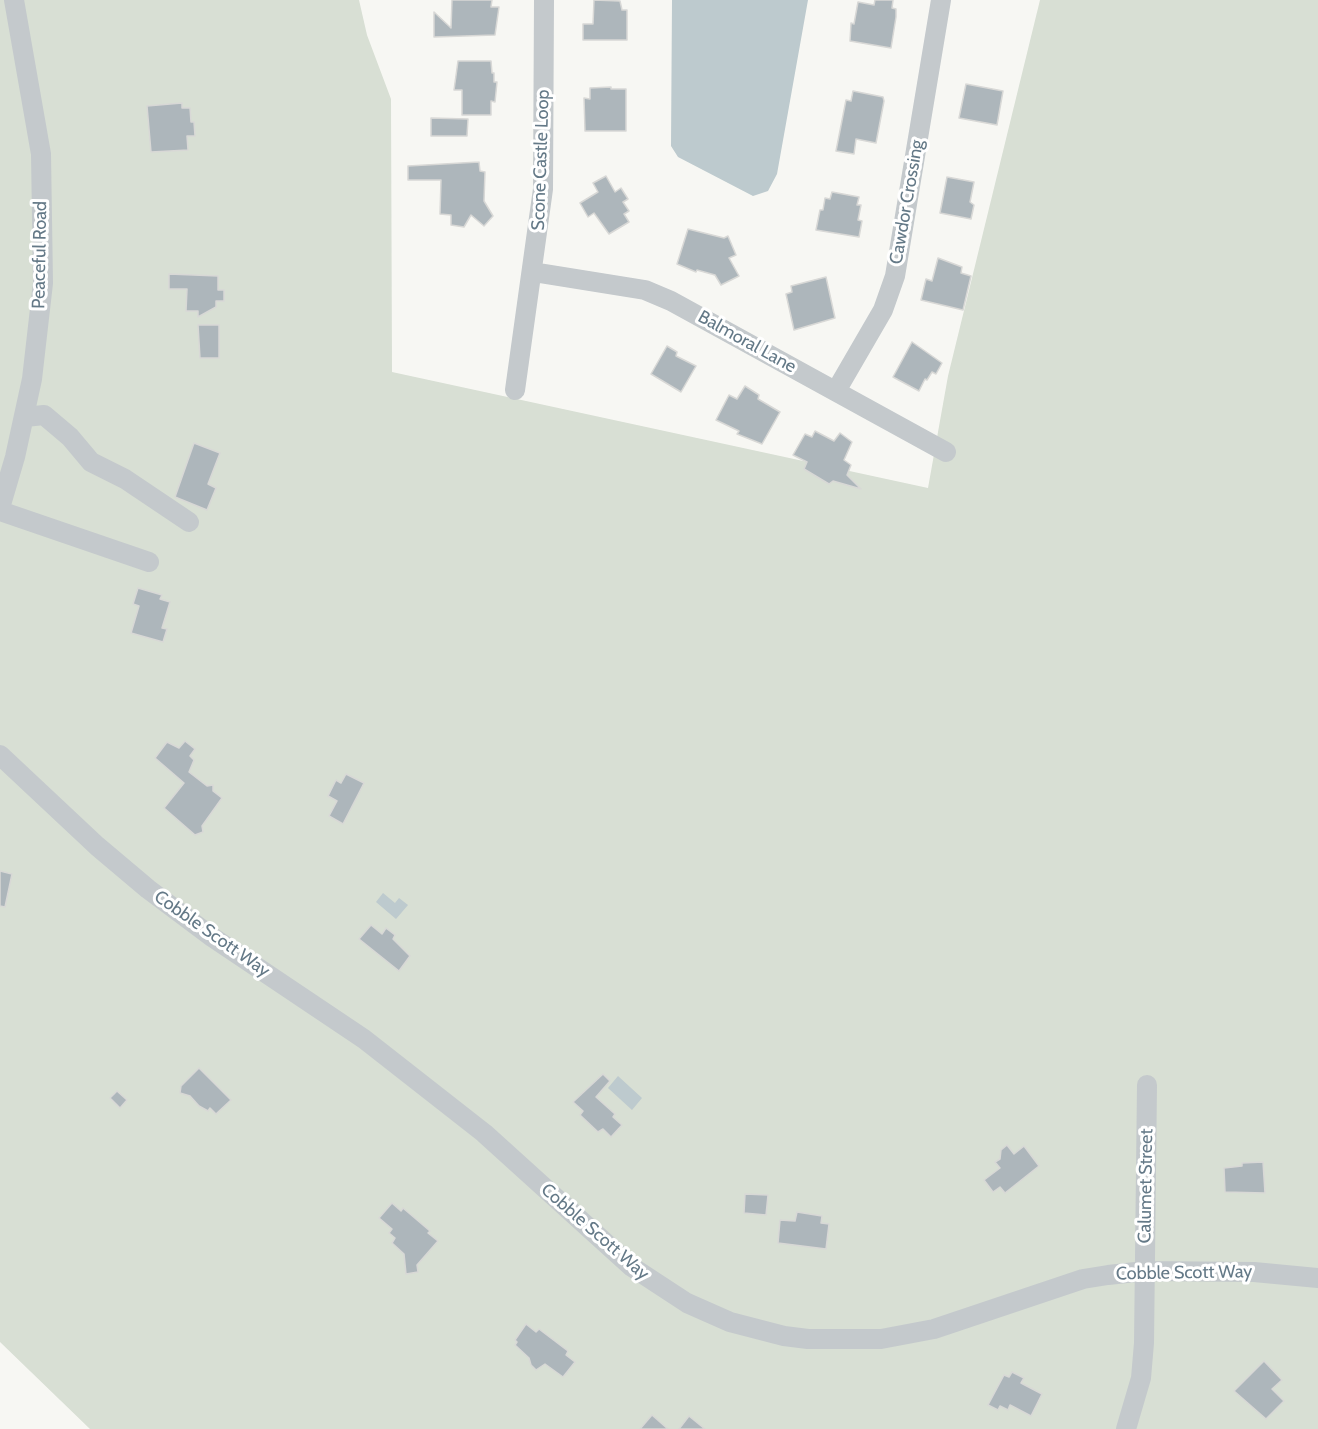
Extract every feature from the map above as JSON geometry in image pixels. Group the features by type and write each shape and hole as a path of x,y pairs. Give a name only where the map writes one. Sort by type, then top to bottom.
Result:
{"street":[{"name":"Peaceful Road","path":"0,509 25,417 32,379 43,283 41,166 31,86 14,0"},
{"name":"Scone Castle Loop","path":"515,390 543,189 544,0"},
{"name":"Cawdor Crossing","path":"836,391 883,310 895,276 941,0"},
{"name":"Balmoral Lane","path":"533,272 645,290 671,301 946,452"},
{"path":"25,417 44,416 70,437 91,462 126,479 189,522"},
{"path":"0,509 149,562"},
{"name":"Cobble Scott Way","path":"0,755 97,846 148,889 212,937 364,1039 484,1133 632,1267 687,1303 733,1323 784,1336 832,1341 881,1339 934,1329 1083,1279 1145,1271 1287,1273 1318,1278"},
{"name":"Calumet Street","path":"1125,1429 1141,1377 1144,1343 1147,1085"}],"shaded area":[{"path":"0,0 359,0 367,35 391,99 392,372 928,488 948,376 1040,0 1318,0 1318,1429 90,1429 0,1342"},
{"path":"672,0 808,0 777,174 768,191 753,196 678,157 671,146"},
{"path":"383,893 395,903 399,898 408,905 396,919 376,902"},
{"path":"618,1076 642,1098 632,1110 608,1088"}],"building":[{"path":"452,0 492,0 491,7 499,7 495,35 434,37 434,12 451,28"},
{"path":"594,0 620,1 622,10 627,10 627,40 583,40 583,24 593,24"},
{"path":"875,0 893,0 892,8 896,9 891,48 850,41 851,23 854,24 858,2 874,5"},
{"path":"458,61 491,61 494,82 497,82 495,102 491,101 491,115 462,115 462,90 454,90"},
{"path":"966,84 1003,91 997,125 959,118"},
{"path":"611,87 611,89 626,89 626,131 585,131 584,98 590,99 590,88"},
{"path":"853,91 883,97 884,101 876,143 856,139 854,154 836,151 846,100 851,101"},
{"path":"182,103 182,108 190,108 191,122 194,122 195,136 187,136 188,150 151,152 147,106"},
{"path":"431,118 468,119 467,136 431,136"},
{"path":"479,162 480,171 485,172 484,201 493,216 484,226 471,215 464,227 451,225 451,215 440,214 441,180 408,180 408,166"},
{"path":"606,176 615,192 621,188 628,199 623,202 629,211 624,214 629,222 609,234 594,213 588,217 580,203 598,192 593,183"},
{"path":"947,177 974,182 970,202 974,205 971,219 940,213"},
{"path":"832,192 859,197 857,205 861,205 858,220 862,221 859,237 816,230 825,198 830,199"},
{"path":"688,229 724,238 728,236 736,255 729,258 739,276 721,285 715,275 697,270 696,272 677,264"},
{"path":"938,258 962,267 961,273 971,276 963,310 921,300 926,279 932,281"},
{"path":"169,274 218,276 218,290 224,290 224,301 216,301 216,307 198,317 198,311 186,311 187,289 169,289"},
{"path":"826,277 835,318 794,330 786,294 792,292 791,286"},
{"path":"198,325 219,325 219,358 200,358"},
{"path":"912,342 942,363 936,374 932,372 927,380 925,379 919,391 893,377"},
{"path":"667,346 677,352 676,356 696,366 681,392 651,374"},
{"path":"745,386 759,395 758,399 780,412 762,444 737,434 739,431 716,420 729,395 737,399"},
{"path":"815,431 834,441 840,433 852,442 844,460 851,465 847,475 861,489 833,481 829,484 804,469 807,462 793,455 805,434 812,437"},
{"path":"194,443 220,453 208,484 216,488 207,510 175,497"},
{"path":"138,588 162,595 160,599 170,602 162,628 167,629 163,642 131,633 139,606 133,604"},
{"path":"185,741 195,749 190,756 194,760 189,772 207,786 213,785 213,791 222,798 202,826 203,832 195,835 164,808 184,783 155,758 167,742 179,748"},
{"path":"346,774 364,783 343,824 329,816 337,801 328,796 336,780 341,783"},
{"path":"0,871 12,874 5,907 0,906"},
{"path":"371,925 382,934 386,928 395,935 393,939 410,956 399,971 359,939"},
{"path":"199,1068 231,1100 216,1114 210,1108 208,1111 199,1106 190,1096 180,1093 181,1086"},
{"path":"603,1074 610,1081 596,1097 615,1114 613,1117 622,1125 611,1137 603,1129 598,1132 580,1115 583,1111 573,1102"},
{"path":"117,1091 127,1100 120,1108 110,1098"},
{"path":"1007,1145 1014,1154 1024,1146 1039,1166 1005,1193 1000,1187 993,1192 984,1180 1000,1168 995,1162 1000,1159 1001,1150"},
{"path":"1263,1162 1265,1193 1225,1192 1224,1168 1242,1166 1242,1163"},
{"path":"745,1194 768,1195 766,1215 744,1213"},
{"path":"392,1203 401,1211 403,1208 438,1241 417,1265 418,1272 406,1274 404,1254 392,1243 395,1238 389,1233 392,1229 379,1218"},
{"path":"797,1212 822,1216 821,1223 829,1224 826,1249 778,1243 780,1220 795,1221"},
{"path":"526,1324 536,1332 539,1329 568,1351 566,1355 575,1362 563,1377 545,1364 536,1370 529,1358 515,1345 517,1342 515,1340"},
{"path":"1264,1361 1282,1380 1272,1389 1284,1401 1266,1419 1234,1391"},
{"path":"1012,1372 1024,1378 1021,1383 1042,1394 1031,1416 1010,1405 1008,1410 1000,1406 998,1410 988,1405 1004,1375 1009,1377"},
{"path":"652,1415 668,1429 640,1429"},
{"path":"689,1416 705,1429 679,1429"}]}
